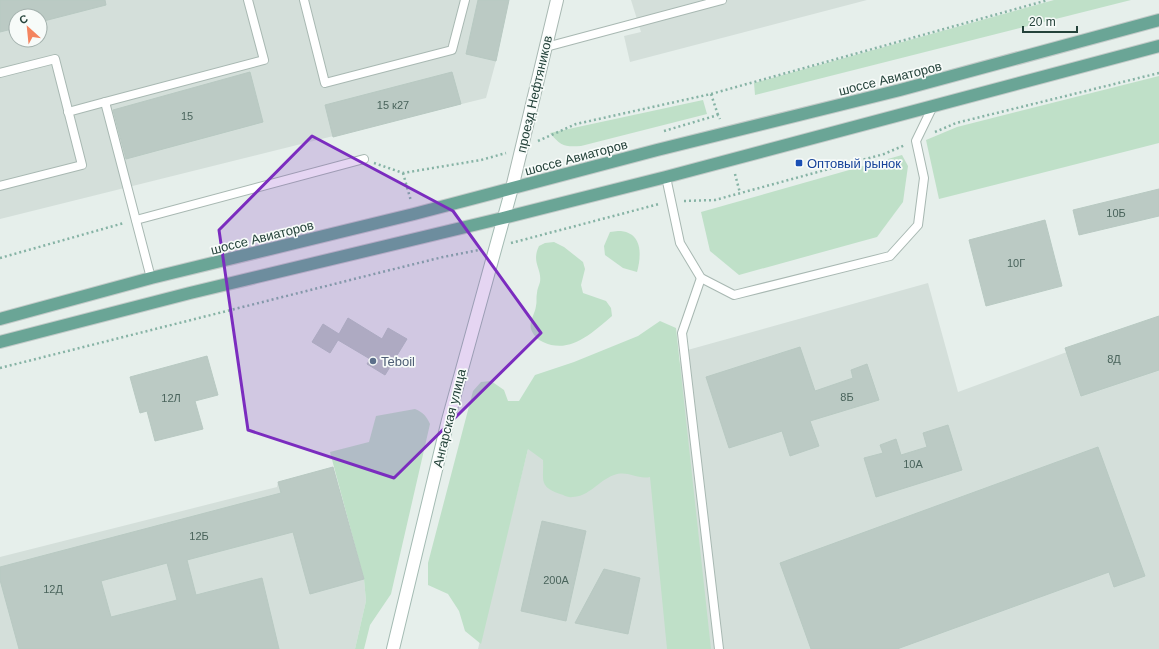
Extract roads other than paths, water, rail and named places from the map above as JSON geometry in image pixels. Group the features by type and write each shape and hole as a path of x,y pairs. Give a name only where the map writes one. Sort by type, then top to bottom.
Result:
{"main road":[{"name":"проезд Нефтяников","path":"512,188 557,0"},
{"name":"шоссе Авиаторов","path":"0,318 151,278 414,214 664,148 900,90 1159,20"},
{"path":"0,342 190,293 503,218 666,177 1159,46"},
{"name":"Ангарская улица","path":"393,649 448,420 512,188"}],"lane":[{"path":"68,112 264,60 248,0"},
{"path":"304,0 325,83 452,50 465,0"},
{"path":"546,46 722,0"},
{"path":"0,74 55,59 82,165 0,186"},
{"path":"105,102 151,278"},
{"path":"666,177 680,244 701,278 734,295 890,256 918,225 924,178 916,141 933,106"},
{"path":"136,220 364,159"},
{"path":"701,278 682,333 719,649"}],"place":[{"name":"Оптовый рынок","path":"799,163"},
{"name":"Teboil","path":"373,361"}]}
